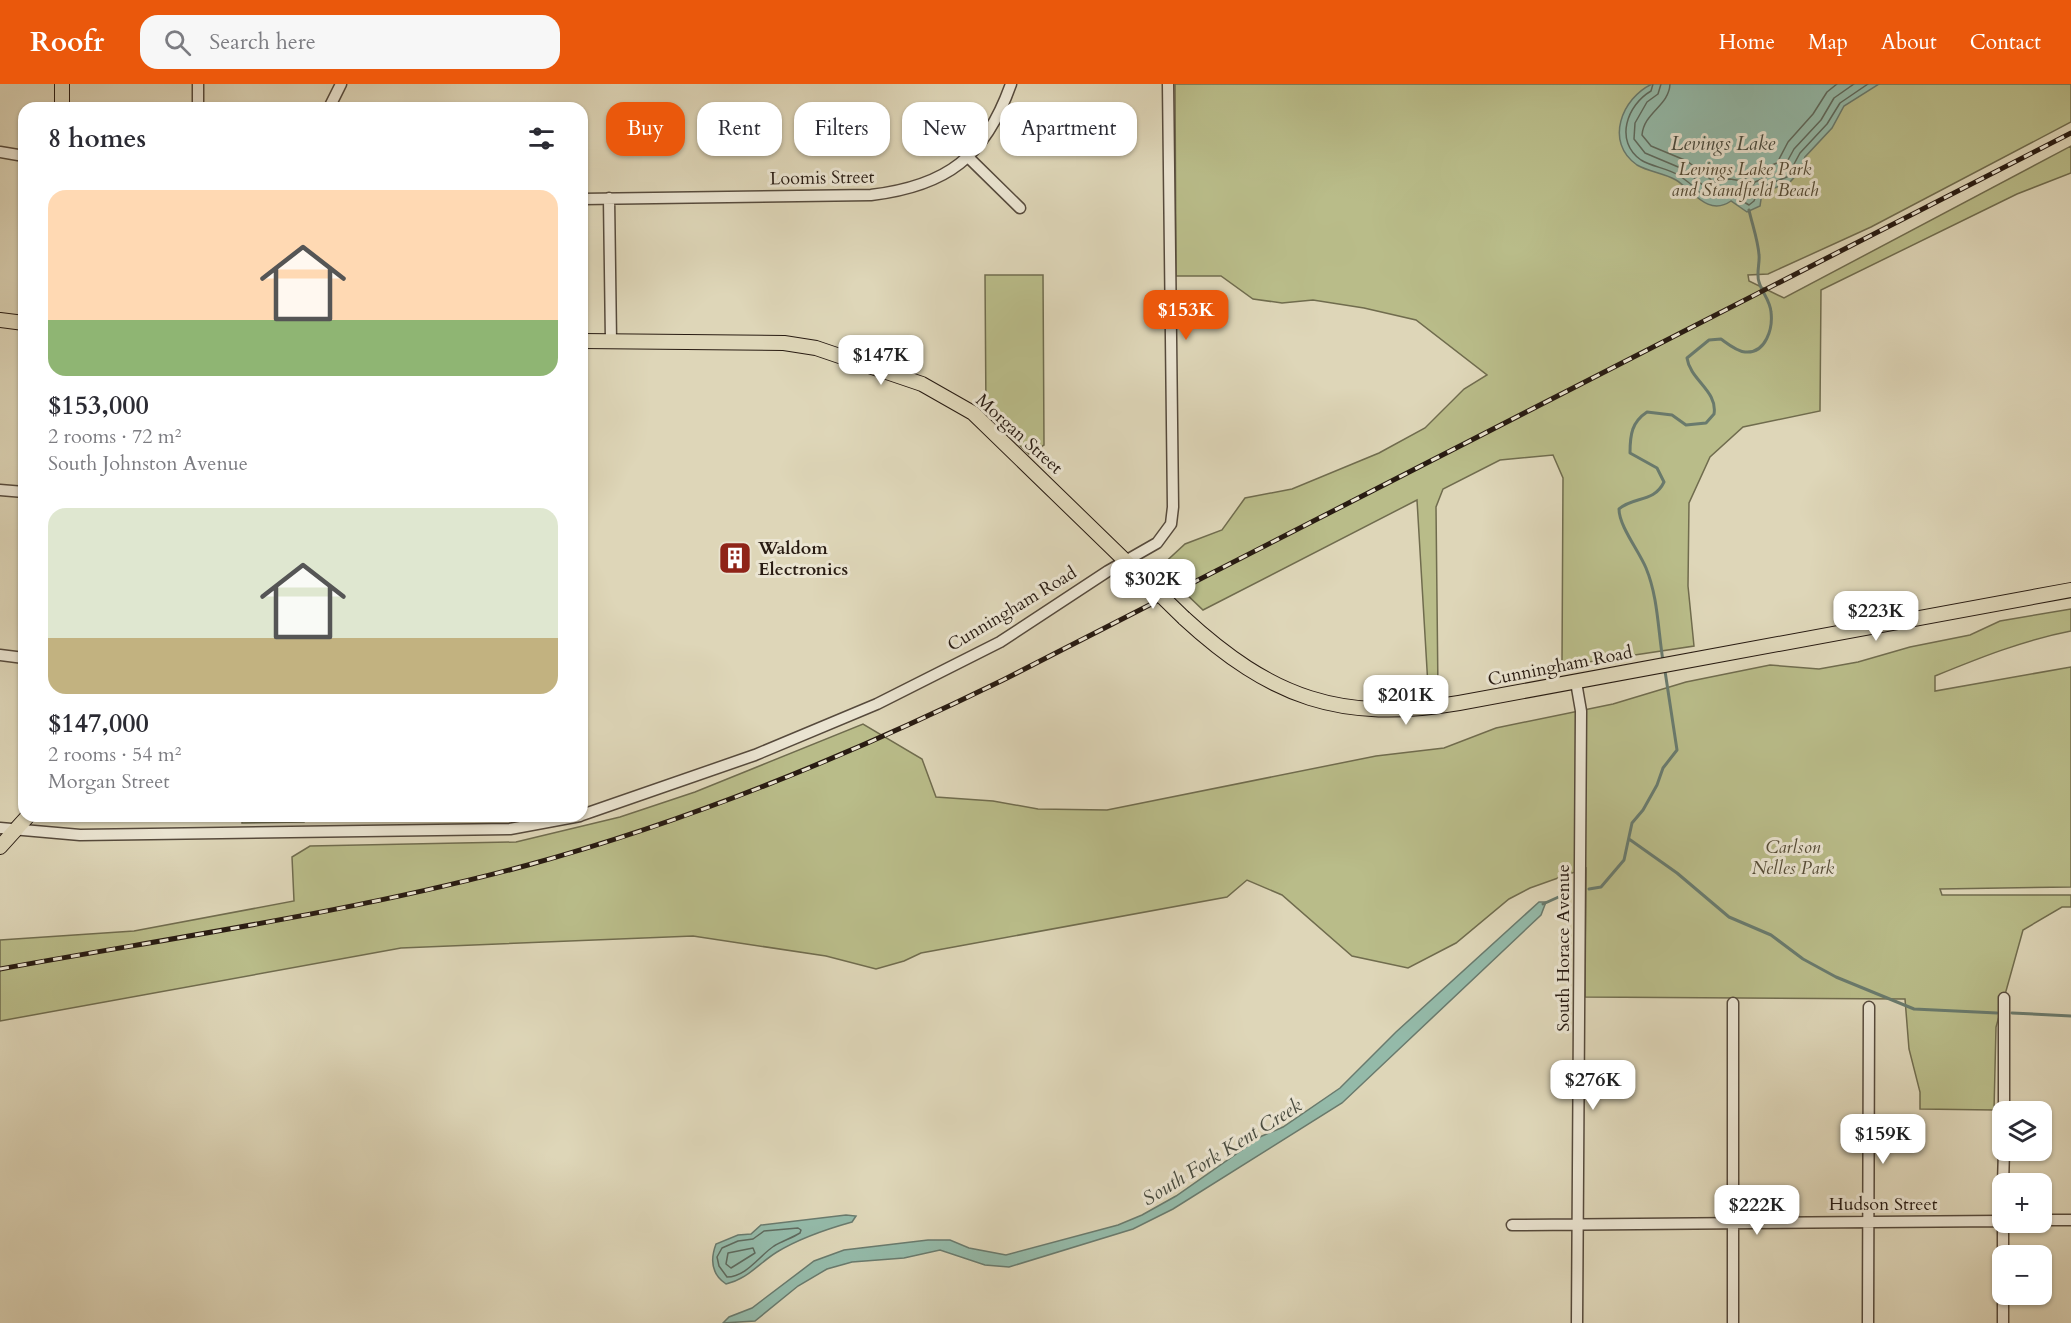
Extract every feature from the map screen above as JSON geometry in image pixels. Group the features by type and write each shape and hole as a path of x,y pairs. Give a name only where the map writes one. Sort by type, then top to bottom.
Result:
{"main road":[{"path":"62,84 62,102"},
{"path":"0,320 18,322"},
{"name":"Morgan Street","path":"588,341 784,343 816,348 922,384 983,420 1127,560"},
{"name":"Cunningham Road","path":"1127,560 1184,618 1224,654 1254,674 1298,694 1348,706 1388,710 1425,708 1576,682 2071,590"},
{"path":"0,847 23,822"}],"street":[{"path":"198,84 198,102"},
{"path":"332,102 341,84"},
{"path":"1127,560 1156,543 1171,524 1173,507 1168,84"},
{"name":"Loomis Street","path":"988,134 1005,103 1008,85"},
{"path":"0,152 18,155"},
{"path":"969,156 1020,208"},
{"name":"Loomis Street","path":"588,199 871,195 906,191 941,177 969,156"},
{"path":"609,198 611,341"},
{"path":"0,490 18,492"},
{"name":"Cunningham Road","path":"588,814 664,789 755,755 877,704 1000,642 1127,560"},
{"path":"0,656 18,658"},
{"name":"South Horace Avenue","path":"1576,682 1581,711 1577,1323"},
{"name":"Cunningham Road","path":"0,828 80,835 510,829 557,822"},
{"path":"2004,998 2004,1101"},
{"path":"1733,1003 1733,1323"},
{"path":"1868,1323 1869,1007"},
{"path":"2052,1220 2071,1220"},
{"name":"Hudson Street","path":"1512,1225 1992,1222"},
{"path":"2003,1305 2003,1323"}],"green space":[{"name":"Levings Lake Park and Standfield Beach","path":"1175,84 2071,84 2071,122 1871,227 1768,274 1748,275 1749,281 1784,298 2071,146 2071,173 2017,194 1821,290 1820,411 1743,427 1710,457 1689,503 1688,586 1694,646 1562,666 1563,478 1553,455 1500,460 1443,489 1436,507 1438,692 1428,686 1417,500 1203,610 1159,568 1185,544 1222,530 1245,498 1292,489 1379,453 1425,428 1464,389 1487,375 1416,320 1364,308 1313,300 1282,303 1253,299 1221,276 1176,276"},
{"path":"985,275 1043,275 1044,445 1029,454 986,414"},
{"name":"Carlson Nelles Park","path":"2071,609 2071,631 2019,644 1935,676 1935,691 2071,667 2071,887 1940,889 1942,895 2071,895 2071,907 2062,907 2023,930 1996,1027 1992,1110 1920,1109 1920,1092 1909,1049 1905,999 1585,997 1586,868 1530,888 1509,899 1456,943 1408,968 1352,956 1282,895 1247,880 1227,897 921,953 904,961 876,969 826,956 693,936 401,948 0,1021 0,940 134,931 294,901 292,857 310,846 516,842 620,817 695,792 863,724 922,759 936,797 993,801 1038,809 1107,810 1376,756 1444,748 1496,728 1613,704 1686,682 1770,665 1819,669 1858,662 1910,647 1970,635 2000,621"},
{"path":"242,822 304,822 242,823"}],"water":[{"name":"Levings Lake","path":"1652,84 1879,84 1844,106 1832,128 1805,157 1800,171 1790,182 1762,193 1760,206 1747,212 1731,201 1723,205 1708,204 1676,180 1637,165 1627,155 1621,145 1619,133 1621,121 1632,99"},
{"path":"1539,902 1546,902 1541,915 1342,1103 1173,1209 1133,1229 1009,1267 985,1265 940,1250 904,1258 852,1262 827,1269 798,1286 755,1321 723,1323 729,1317 752,1308 814,1261 844,1250 928,1240 950,1240 969,1248 1006,1255 1118,1225 1142,1215 1176,1196 1262,1136 1283,1127 1340,1088 1396,1032"},
{"path":"846,1215 856,1216 852,1222 814,1234 786,1247 734,1282 726,1284 717,1276 713,1266 716,1244 738,1235 751,1234 761,1225"}],"waterway":[{"name":"South Fork Kent Creek","path":"1663,661 1650,579 1622,523 1619,509 1655,493 1664,482 1657,468 1630,453 1631,434 1635,424 1647,412 1672,415 1686,425 1706,423 1714,414 1712,399 1693,373 1687,358 1709,340 1721,339 1735,349 1752,352 1767,339 1771,325 1771,312 1758,279 1758,249 1749,210"},
{"name":"South Fork Kent Creek","path":"1589,889 1601,887 1624,860 1632,823 1643,810 1657,785 1663,768 1677,750 1665,671"},
{"path":"1629,839 1677,873 1729,917 1771,935 1803,959 1836,977 1914,1009 1997,1013"},
{"name":"South Fork Kent Creek","path":"1543,904 1563,895"},
{"path":"2012,1013 2071,1016"}],"railway":[{"path":"0,969 265,923 463,882 650,828 770,784 829,760 1003,680 2071,133"}],"place":[{"name":"Waldom Electronics","path":"735,558"}]}
